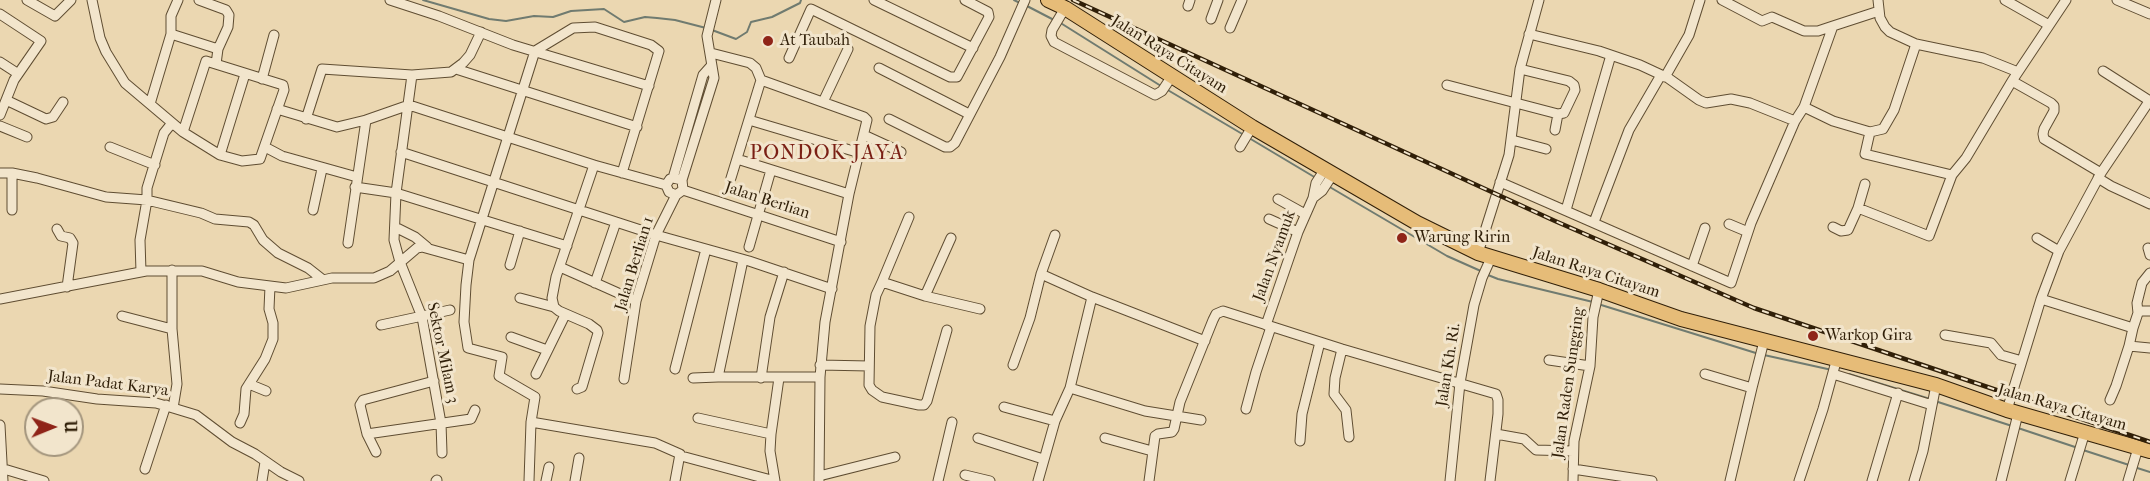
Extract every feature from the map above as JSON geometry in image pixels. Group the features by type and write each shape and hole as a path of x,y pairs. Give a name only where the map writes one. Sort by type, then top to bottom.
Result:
{"main road":[{"name":"Jalan Raya Citayam","path":"1048,0 1062,13 1167,84 1251,130 1324,178 1486,259 1835,366 1936,387 2014,419 2141,451"}],"street":[{"path":"27,0 55,16 71,0"},
{"path":"92,0 100,38 125,83 183,132 220,154 242,161 260,159 284,90 283,85 206,61"},
{"path":"150,104 171,34 171,16 178,0"},
{"path":"183,132 206,61 228,27 229,15 225,10 199,0"},
{"path":"390,0 535,51 649,86"},
{"path":"716,0 707,36 711,53 750,63 756,68 760,80 731,178"},
{"path":"789,58 816,0"},
{"path":"874,0 974,48"},
{"path":"811,9 954,78 960,74 988,22 988,12 965,0"},
{"path":"889,119 945,147 950,147 955,143 1000,57 1025,0"},
{"path":"1211,19 1218,0"},
{"path":"1230,28 1242,0"},
{"name":"Jalan Kh. Ri.","path":"1450,481 1460,383 1474,305 1482,278 1500,182 1512,140 1520,69 1538,0"},
{"path":"1594,222 1629,130 1689,35 1701,0"},
{"path":"1722,0 1762,21 1772,17 1804,31 1818,31 1881,19"},
{"path":"1878,0 1881,19 1890,32 1916,44 1983,58 2018,72"},
{"path":"2005,0 2049,25"},
{"path":"1858,208 1929,236 1952,175 1966,158 2012,81 2066,0"},
{"path":"2117,0 2150,14"},
{"path":"1062,13 1052,30 1051,36 1054,42 1151,94 1157,95 1167,84"},
{"path":"0,14 41,40 17,73 0,115"},
{"path":"529,481 531,422 535,397 499,376 502,357 468,348 464,322 469,260 535,51 573,28 595,27 657,48 658,54 622,173"},
{"path":"1500,182 1731,283 1748,232 1795,121 1804,107 1833,27"},
{"path":"306,119 322,69 412,75 451,72 470,56 481,32"},
{"path":"171,34 214,47"},
{"path":"1529,34 1640,64 1706,103 1731,99 1750,103 1795,121"},
{"path":"262,78 274,35"},
{"path":"1804,107 1833,121 1870,132 1878,131 1886,126 1894,110 1916,44"},
{"path":"214,47 216,64"},
{"path":"823,102 848,49"},
{"name":"Jalan Berlian 1","path":"624,379 636,301 656,235 676,186 703,75 711,66 711,53"},
{"path":"1566,210 1611,55"},
{"path":"0,62 17,73"},
{"path":"879,68 969,114"},
{"path":"456,69 637,126"},
{"path":"1447,85 1558,114 1564,113 1575,90 1574,85 1569,81 1520,69"},
{"path":"2001,481 2014,419 2022,361 2059,252 2100,175 2150,100 2103,71"},
{"path":"220,154 245,74"},
{"name":"Sektor Milam 3","path":"412,75 396,194 394,240 400,262 422,317 441,423 442,453"},
{"path":"760,80 867,120 849,194 820,365 819,479 895,457"},
{"path":"2012,81 2054,106 2054,111 2044,129 2044,139 2100,175 2111,186 2150,204"},
{"path":"6,100 46,119 53,117 63,102"},
{"path":"277,110 340,127 409,105"},
{"name":"Jalan Berlian","path":"409,105 594,165 676,186 842,242"},
{"path":"1555,130 1558,114"},
{"path":"348,243 366,120"},
{"path":"749,120 860,153"},
{"path":"141,272 140,240 147,188 164,133 172,123"},
{"path":"0,126 27,137"},
{"path":"1242,144 1251,130"},
{"path":"1870,132 1866,155 1952,175"},
{"path":"864,135 901,152"},
{"path":"1512,140 1546,149"},
{"path":"110,147 155,165"},
{"path":"265,147 282,156 356,182 567,246"},
{"path":"401,152 578,211 784,272 832,289"},
{"path":"737,159 849,194"},
{"path":"555,307 552,292 594,165"},
{"path":"313,210 322,169"},
{"path":"749,247 771,170"},
{"path":"12,172 12,210"},
{"path":"0,173 12,172 106,197 147,200 201,213 215,219 249,222 254,225 263,240 278,253 308,268 322,279"},
{"name":"Jalan Nyamuk","path":"1246,409 1298,232 1324,178"},
{"path":"1833,227 1841,231 1848,230 1858,208 1864,184"},
{"path":"1278,199 1305,214"},
{"path":"909,217 873,308 870,326 869,385 876,394 924,405 947,330"},
{"path":"1269,219 1298,232"},
{"path":"595,283 616,222"},
{"path":"1729,224 1748,232"},
{"path":"394,227 415,237 427,247 469,260"},
{"path":"1692,266 1705,228"},
{"path":"57,229 59,234 70,238 73,243 66,287"},
{"path":"510,265 520,231"},
{"path":"1013,365 1055,235"},
{"path":"925,296 951,238"},
{"path":"2037,238 2059,252"},
{"path":"0,299 141,272 172,270 202,270 238,282 286,288 322,279 374,278 385,274 417,249 427,247"},
{"path":"675,369 706,249"},
{"path":"718,377 743,260"},
{"path":"560,267 636,301"},
{"path":"146,469 177,384 172,329 172,270"},
{"path":"761,378 770,317 784,272"},
{"path":"2110,400 2138,313 2142,283 2150,273"},
{"path":"1041,274 1092,297 1205,341"},
{"path":"882,282 925,296 980,309"},
{"path":"240,423 244,414 249,384 265,359 273,339 273,323 269,309 270,286"},
{"name":"Jalan Raden Sungging","path":"1573,481 1573,451 1590,366 1593,317 1599,292"},
{"path":"1038,481 1055,421 1070,388 1092,297"},
{"path":"520,298 555,307 565,315 595,327 598,333 582,387 577,389"},
{"path":"2042,299 2133,328"},
{"path":"381,325 450,310"},
{"path":"2138,313 2150,311"},
{"path":"1149,481 1155,436 1172,432 1213,320 1218,312 1229,312 1342,349 1496,394 1498,400 1496,434 1490,481"},
{"path":"536,374 565,315"},
{"path":"122,316 172,329"},
{"path":"1945,335 1991,343 2001,355 2022,361"},
{"path":"511,337 547,350"},
{"path":"1300,441 1302,414 1320,342"},
{"path":"1730,481 1764,343"},
{"path":"2128,345 2150,348"},
{"path":"1342,349 1335,378 1334,394 1346,410 1349,436"},
{"path":"1549,360 1590,366"},
{"path":"820,365 869,366"},
{"path":"1799,481 1835,366 1898,393 1933,403"},
{"path":"1705,374 1752,388"},
{"path":"693,378 820,377"},
{"path":"685,457 775,481 770,451 779,378"},
{"path":"376,452 367,434 360,405 363,400 434,381"},
{"path":"249,384 266,391"},
{"path":"1914,481 1923,451 1936,387"},
{"path":"1070,388 1145,411 1201,420"},
{"name":"Jalan Padat Karya","path":"0,390 44,391 169,406 202,419 232,442 299,481"},
{"path":"1872,481 1898,393"},
{"path":"1004,407 1055,421"},
{"path":"367,434 471,419 475,410"},
{"path":"698,418 771,434"},
{"path":"531,422 655,443 680,454 675,481"},
{"path":"938,481 952,422"},
{"path":"0,425 3,481"},
{"path":"1496,434 1524,439 1536,450 1573,451"},
{"path":"2070,481 2084,436"},
{"path":"978,438 1043,459"},
{"path":"1105,438 1152,451"},
{"path":"2130,477 2141,451"},
{"path":"575,481 579,458"},
{"path":"262,481 265,462"},
{"path":"546,481 549,467"},
{"path":"4,469 44,481"},
{"path":"1573,469 1652,481"},
{"path":"964,475 990,481"}],"waterway":[{"path":"423,0 489,19 506,21 534,16 553,17 571,11 604,9 624,22 645,17 675,20 706,28"},
{"path":"712,30 736,39 747,32 751,22 772,17 800,3 801,0"},
{"path":"1014,0 1022,4"},
{"path":"1027,6 1054,20"},
{"path":"1059,22 1161,86"},
{"path":"1166,89 1244,135"},
{"path":"1249,138 1316,178"},
{"path":"1328,186 1447,256 1483,272"},
{"path":"1488,275 1593,302"},
{"path":"1598,304 1759,354"},
{"path":"1764,355 1832,370"},
{"path":"1849,374 1930,399"},
{"path":"1935,401 2012,426"},
{"path":"2018,428 2078,448"},
{"path":"2083,450 2129,465"},
{"path":"2134,467 2150,472"}],"railway":[{"path":"1073,0 1555,221 1754,308 2150,442"}],"place":[{"name":"At Taubah","path":"768,41"},
{"name":"Warung Ririn","path":"1402,238"},
{"name":"Warkop Gira","path":"1813,336"}],"district":[{"name":"PONDOK JAYA","path":"827,154"}]}
